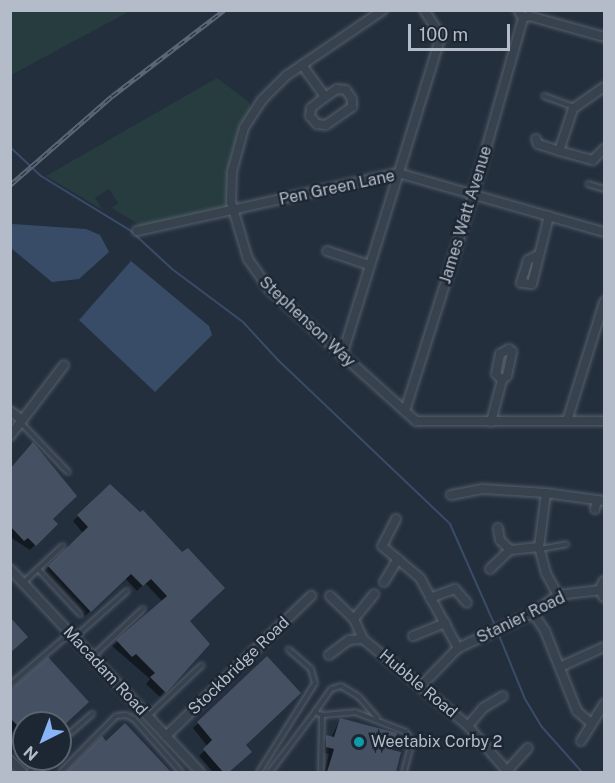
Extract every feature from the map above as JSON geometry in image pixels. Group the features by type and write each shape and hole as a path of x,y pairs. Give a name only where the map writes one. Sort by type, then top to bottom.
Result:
{"street":[{"name":"Stephenson Way","path":"383,10 302,65 261,100 244,128 232,172 233,211 239,239 257,275 342,356 405,411 424,422 604,421"},
{"path":"342,356 441,36 424,10"},
{"path":"518,10 523,18 529,16 604,37"},
{"name":"James Watt Avenue","path":"405,411 474,195 523,18"},
{"path":"302,65 325,97"},
{"path":"559,151 576,107 604,87"},
{"path":"337,89 346,90 352,99 352,107 326,125 317,124 310,116 311,108 325,97 337,89"},
{"path":"536,139 538,144 593,160 604,149"},
{"name":"Pen Green Lane","path":"137,231 398,173 604,232"},
{"path":"536,256 549,216"},
{"path":"327,251 369,265"},
{"path":"567,421 604,302"},
{"path":"10,436 64,365"},
{"path":"491,422 502,380"},
{"path":"10,411 21,422"},
{"path":"451,495 483,489 546,493 599,503"},
{"path":"546,493 539,548 546,573 558,595"},
{"path":"396,519 382,546 420,578 458,648"},
{"path":"498,528 500,540 510,550"},
{"path":"490,570 510,550 539,548"},
{"path":"384,582 398,559"},
{"name":"Macadam Road","path":"10,569 200,772"},
{"path":"429,598 454,589 467,603"},
{"name":"Stanier Road","path":"421,686 458,648 509,626 533,613 558,595 604,589"},
{"path":"354,619 374,594"},
{"name":"Stockbridge Road","path":"166,736 311,596"},
{"name":"Hubble Road","path":"330,596 354,619 363,639 468,726 507,772"},
{"path":"533,613 560,667 577,711 591,723"},
{"path":"413,636 445,623"},
{"path":"328,655 349,640 363,639"},
{"path":"560,667 604,647"},
{"path":"468,726 483,708 503,696"},
{"path":"581,741 604,704"},
{"path":"507,772 528,748"},
{"path":"10,760 22,772"}],"lane":[{"path":"544,96 576,107"},
{"path":"588,184 604,189"},
{"path":"21,422 68,472"},
{"path":"539,548 567,544"},
{"path":"23,583 63,546"},
{"path":"38,569 80,614"},
{"path":"10,685 127,591"},
{"path":"91,657 142,609"},
{"path":"259,772 315,683 310,669 288,649"},
{"path":"148,716 202,665"},
{"path":"270,772 331,689 341,686 359,697 378,718"},
{"path":"315,712 322,715 355,712 378,718 406,732 412,742 404,772"},
{"path":"72,732 92,714"},
{"path":"61,772 116,716 126,715 134,719 181,772"},
{"path":"321,772 322,715"}],"green space":[{"path":"11,10 130,10 130,11 11,75"},
{"path":"217,78 249,102 251,109 235,143 229,172 233,211 143,227 112,208 118,203 109,189 95,198 103,210 46,176"}],"water":[{"path":"12,224 86,229 100,235 109,252 79,279 52,282 11,248"},
{"path":"131,261 209,326 212,335 155,392 79,320"}],"building":[{"path":"33,442 77,496 53,519 58,524 36,546 28,538 24,541 10,526 10,469"},
{"path":"110,484 140,512 143,510 182,552 188,548 225,588 190,621 210,644 166,693 150,677 155,673 136,654 132,657 116,640 167,596 151,579 143,586 131,574 91,612 48,566 88,527 77,515"},
{"path":"10,617 28,637 10,653"},
{"path":"267,656 301,693 246,745 252,752 229,772 223,772 203,749 212,740 197,722"},
{"path":"48,657 89,702 72,718 72,711 12,711 12,720 10,718 10,690"},
{"name":"Weetabix Corby 2","path":"340,718 397,733 392,750 401,752 396,772 327,772 334,749 326,747 326,735 334,737"},
{"path":"125,723 171,772 66,772 72,771 72,766 102,736 106,741"}],"waterway":[{"path":"10,147 41,176 131,231 172,269 243,322 278,360 450,524 496,628"},
{"path":"498,633 525,699 542,727 582,772"}],"railway":[{"path":"10,185 112,96 224,10"}],"place":[{"name":"Weetabix Corby 2","path":"359,742"}]}
